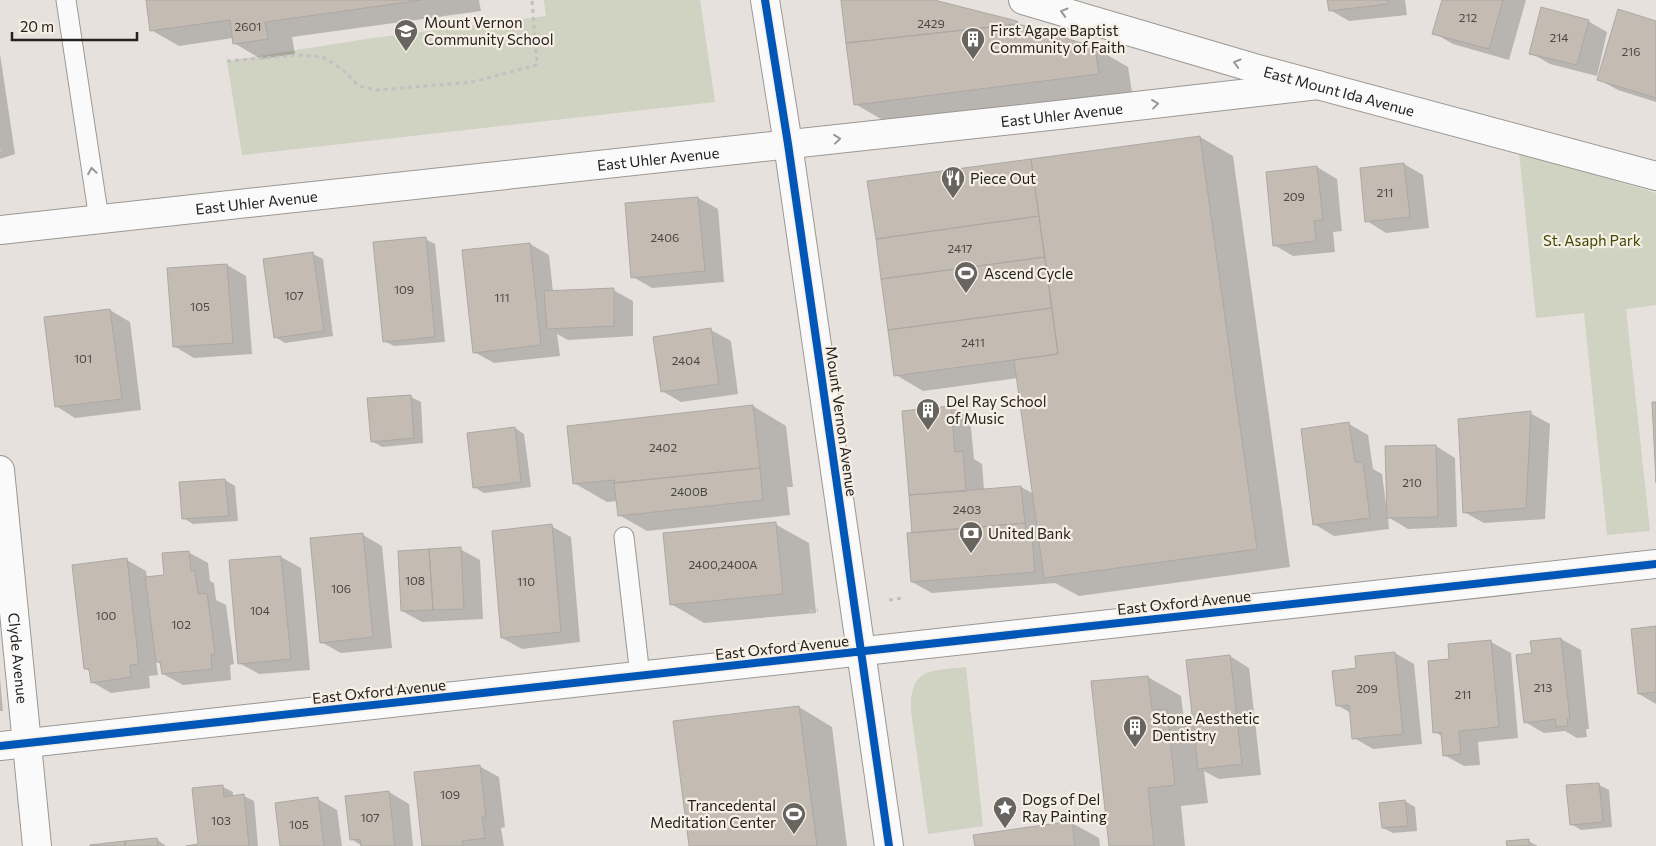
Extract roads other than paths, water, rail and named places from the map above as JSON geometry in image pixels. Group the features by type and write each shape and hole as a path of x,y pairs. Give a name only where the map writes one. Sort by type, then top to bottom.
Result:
{"street":[{"name":"Mount Vernon Avenue","path":"765,0 788,144 889,846"},
{"name":"East Mount Ida Avenue","path":"1024,0 1254,68 1656,176"},
{"name":"East Uhler Avenue","path":"0,230 1318,85"},
{"name":"Clyde Avenue","path":"0,470 37,846"},
{"name":"East Oxford Avenue","path":"0,746 1656,564"}],"lane":[{"path":"66,0 100,219"},
{"path":"624,537 640,676"}],"place":[{"name":"Mount Vernon Community School","path":"406,52"},
{"name":"First Agape Baptist Community of Faith","path":"973,60"},
{"name":"Piece Out","path":"953,199"},
{"name":"Ascend Cycle","path":"966,294"},
{"name":"Del Ray School of Music","path":"928,431"},
{"name":"United Bank","path":"971,554"},
{"name":"Stone Aesthetic Dentistry","path":"1135,748"},
{"name":"Dogs of Del Ray Painting","path":"1005,829"},
{"name":"Trancedental Meditation Center","path":"794,835"}],"park label":[{"name":"St. Asaph Park","path":"1592,240"}]}
